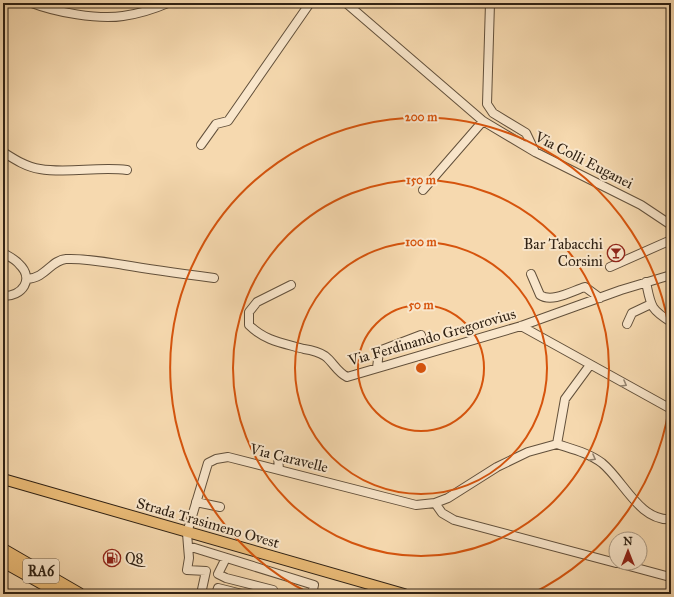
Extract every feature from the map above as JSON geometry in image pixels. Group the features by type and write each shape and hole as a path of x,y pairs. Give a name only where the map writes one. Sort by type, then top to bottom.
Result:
{"highway":[{"name":"RA6","path":"3,550 79,594"},
{"name":"RA6","path":"3,561 62,594"}],"main road":[{"name":"Strada Trasimeno Ovest","path":"3,479 404,594"}],"street":[{"path":"32,3 91,15 122,16 168,3"},
{"path":"201,145 216,124 228,121 310,3"},
{"name":"Via Colli Euganei","path":"346,3 483,121 535,152 641,205 671,225"},
{"path":"490,3 487,104 493,114 526,133 535,152"},
{"path":"423,190 483,121"},
{"path":"3,152 20,163 39,169 58,170 108,168 127,170"},
{"path":"610,267 671,240"},
{"path":"3,253 19,263 24,270 27,279 23,289 19,293 3,296"},
{"path":"27,279 34,279 43,275 53,265 65,259 90,260 214,278"},
{"path":"530,274 540,295 543,297 550,298 585,287 600,298"},
{"name":"Via Ferdinando Gregorovius","path":"291,285 257,302 249,312 249,325 259,335 325,356 339,373 347,377 521,326 646,282 671,275"},
{"path":"646,282 651,304 655,312 671,322"},
{"path":"627,324 632,313 651,304"},
{"path":"521,326 671,409"},
{"path":"377,368 379,351 421,335"},
{"path":"590,365 565,399 557,444 582,452 602,463 626,491 651,515 662,519 671,519"},
{"name":"Via Caravelle","path":"187,532 208,463 216,458 228,457 416,505 435,503 448,498 497,467 528,452 557,444"},
{"path":"278,456 279,470"},
{"path":"196,502 220,507"},
{"path":"435,503 442,513 454,520 608,561"},
{"path":"187,532 189,558 187,570 206,571 201,594"},
{"path":"188,546 314,585 312,594"},
{"path":"226,558 218,574 226,578 273,590 270,594"},
{"path":"647,571 670,577"},
{"path":"216,594 218,588 242,594"}],"place":[{"name":"Bar Tabacchi Corsini","path":"616,253"},
{"name":"Q8","path":"112,558"}]}
